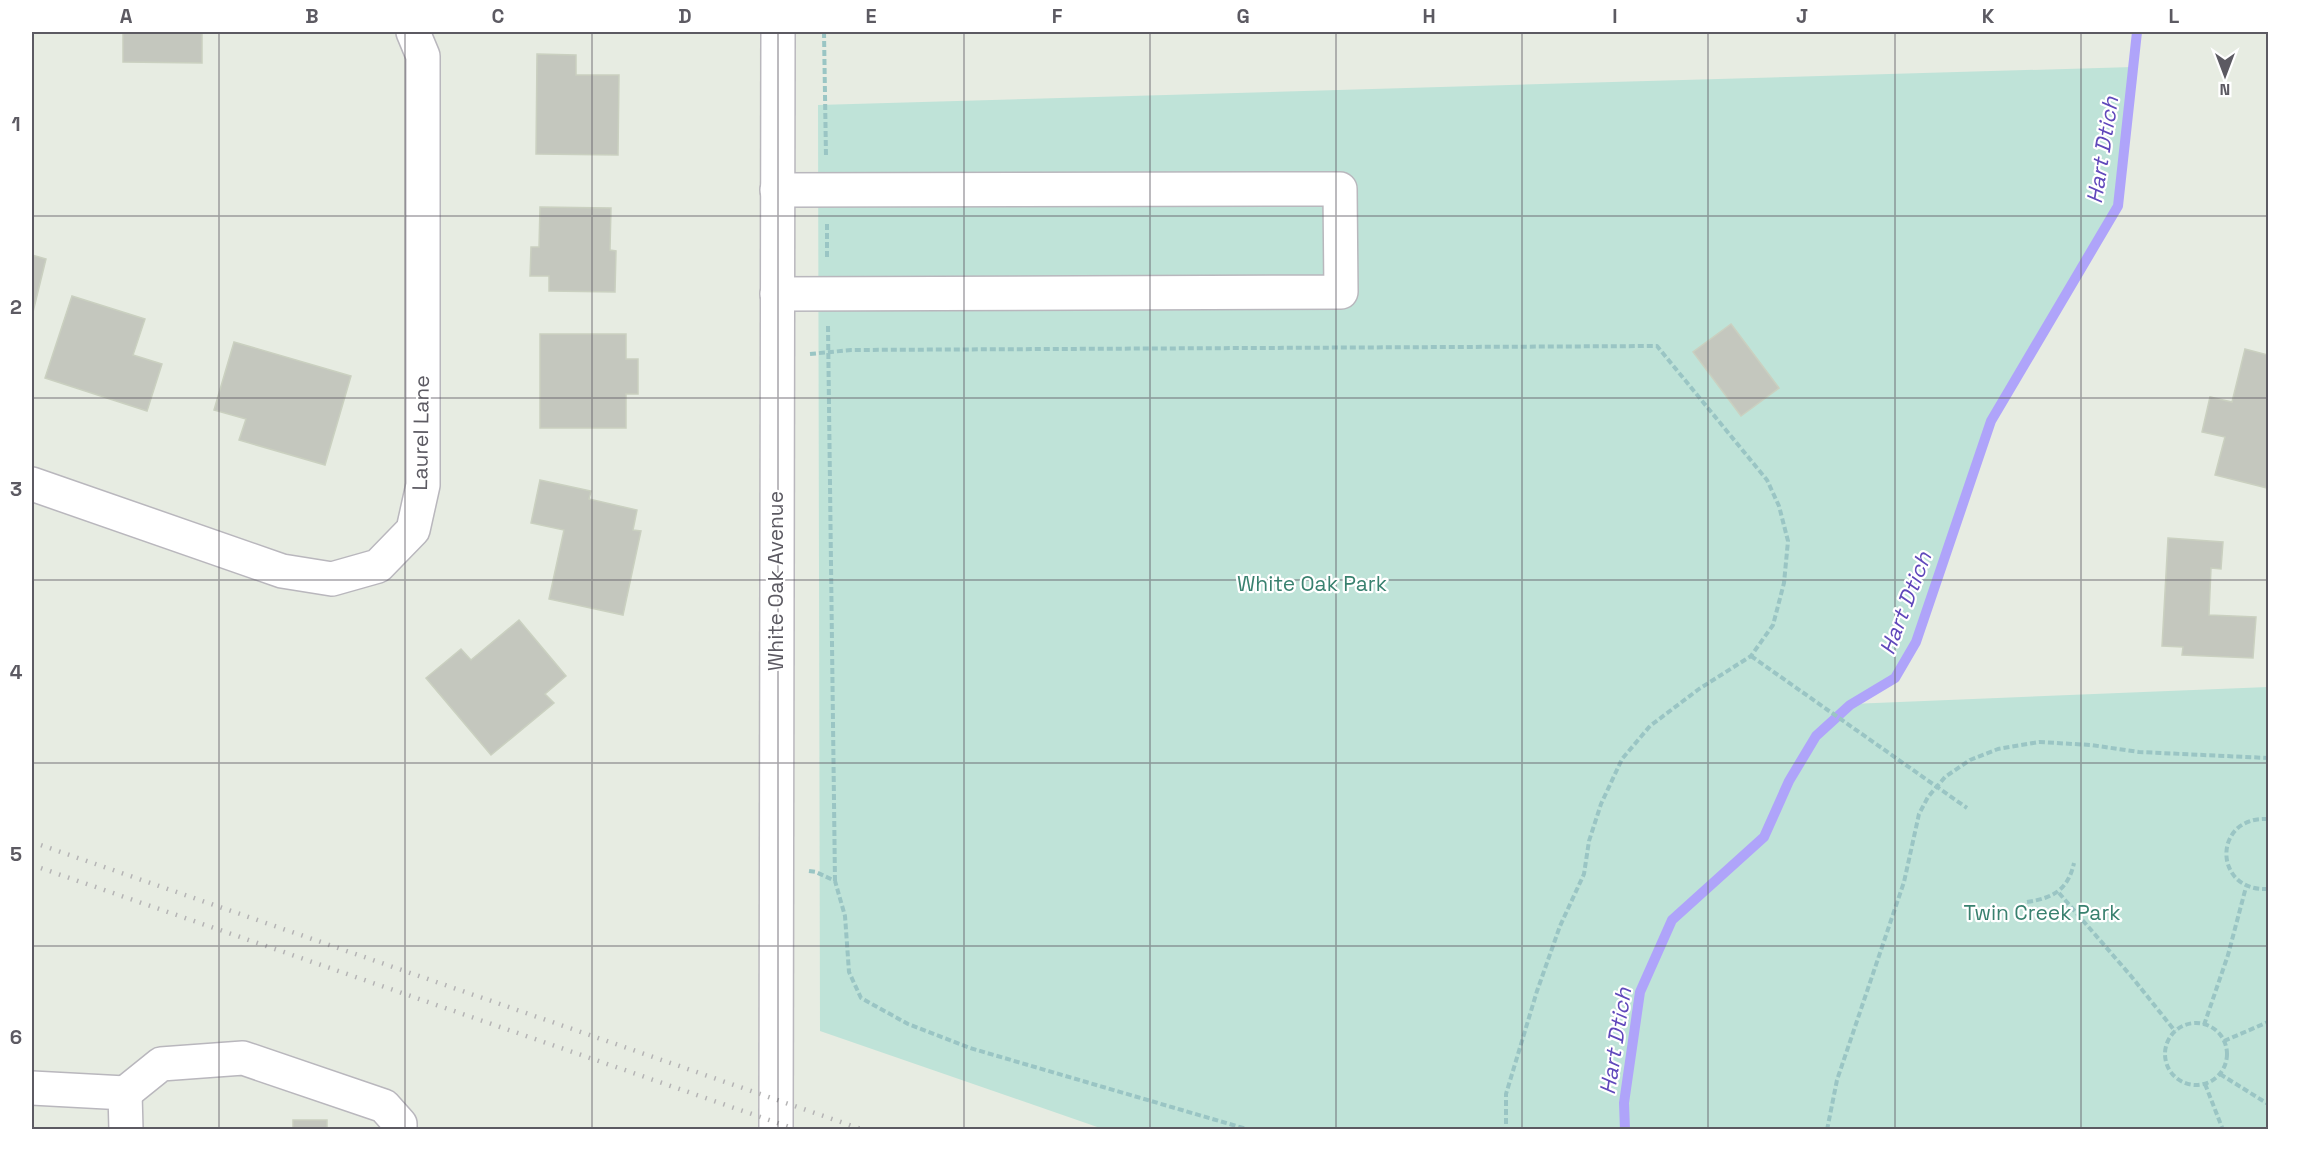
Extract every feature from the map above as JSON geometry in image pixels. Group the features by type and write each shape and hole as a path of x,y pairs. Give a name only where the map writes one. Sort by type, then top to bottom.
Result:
{"street":[{"name":"Laurel Lane","path":"32,484 282,571 332,579 378,566 413,530 423,485 423,56 413,32"},
{"name":"White Oak Avenue","path":"776,1130 778,32"},
{"path":"777,190 1340,189 1341,292 777,294"},
{"path":"32,1088 125,1093 161,1064 243,1058 384,1106 400,1124 400,1130"},
{"path":"125,1093 126,1130"}],"path":[{"path":"824,32 835,881 845,916 849,972 861,998 908,1024 970,1048 1250,1130"},
{"path":"777,357 851,350 1657,346 1767,480 1779,506 1788,541 1784,584 1773,625 1751,656 1699,688 1650,726 1622,759 1600,804 1589,841 1584,874 1560,926 1537,991 1506,1094 1506,1130"},
{"path":"1751,656 1966,808"},
{"path":"1827,1130 1837,1080 1904,882 1919,814 1945,777 1970,760 1998,749 2039,742 2091,745 2139,752 2268,758"},
{"path":"2268,819 2247,820 2230,836 2226,847 2226,859 2237,879 2246,886 2258,890 2268,889"},
{"path":"2028,902 2050,898 2059,893 2067,884 2074,863"},
{"path":"776,869 816,872 835,881"},
{"path":"2204,1025 2228,955 2246,886"},
{"path":"2059,893 2175,1031"},
{"path":"2224,1041 2268,1022"},
{"path":"2194,1024 2204,1025 2219,1034 2224,1041 2227,1058 2220,1074 2205,1084 2185,1083 2175,1077 2165,1059 2165,1049 2175,1031 2194,1024"},
{"path":"2220,1074 2268,1104"},
{"path":"2205,1084 2223,1130"}],"green space":[{"name":"White Oak Park","path":"2133,67 2118,206 1991,421 1916,642 1895,678 1851,704 2268,687 2268,1129 1103,1129 820,1031 818,105"}],"building":[{"path":"123,32 202,32 202,63 123,62"},
{"path":"537,54 576,55 576,75 619,75 618,155 536,154"},
{"path":"540,207 611,208 610,250 616,251 615,292 549,291 549,276 530,276 531,247 539,247"},
{"path":"32,255 46,259 32,316"},
{"path":"72,296 145,319 133,355 162,364 147,411 45,378"},
{"path":"1731,324 1779,388 1741,416 1693,352"},
{"path":"540,334 626,334 626,359 638,359 638,394 626,394 626,428 540,428"},
{"path":"234,342 351,376 325,465 239,440 246,419 214,410"},
{"path":"2245,349 2268,355 2267,488 2215,475 2225,437 2202,432 2210,397 2232,402"},
{"path":"540,480 591,491 589,499 637,510 633,530 641,531 623,615 549,599 564,530 531,523"},
{"path":"2168,538 2223,542 2221,569 2211,568 2209,615 2256,617 2253,658 2182,655 2183,647 2162,646"},
{"path":"519,620 566,676 545,694 554,703 491,755 426,678 461,649 471,660"},
{"path":"293,1120 327,1120 327,1130 293,1130"}],"waterway":[{"name":"Hart Dtich","path":"1625,1130 1624,1103 1640,992 1672,920 1764,837 1789,781 1816,736 1850,705 1895,678 1916,642 1991,421 2118,206 2137,32"}],"railway":[{"path":"32,842 864,1130"},
{"path":"32,865 798,1130"}],"park label":[{"name":"Twin Creek Park","path":"2042,913"}]}
